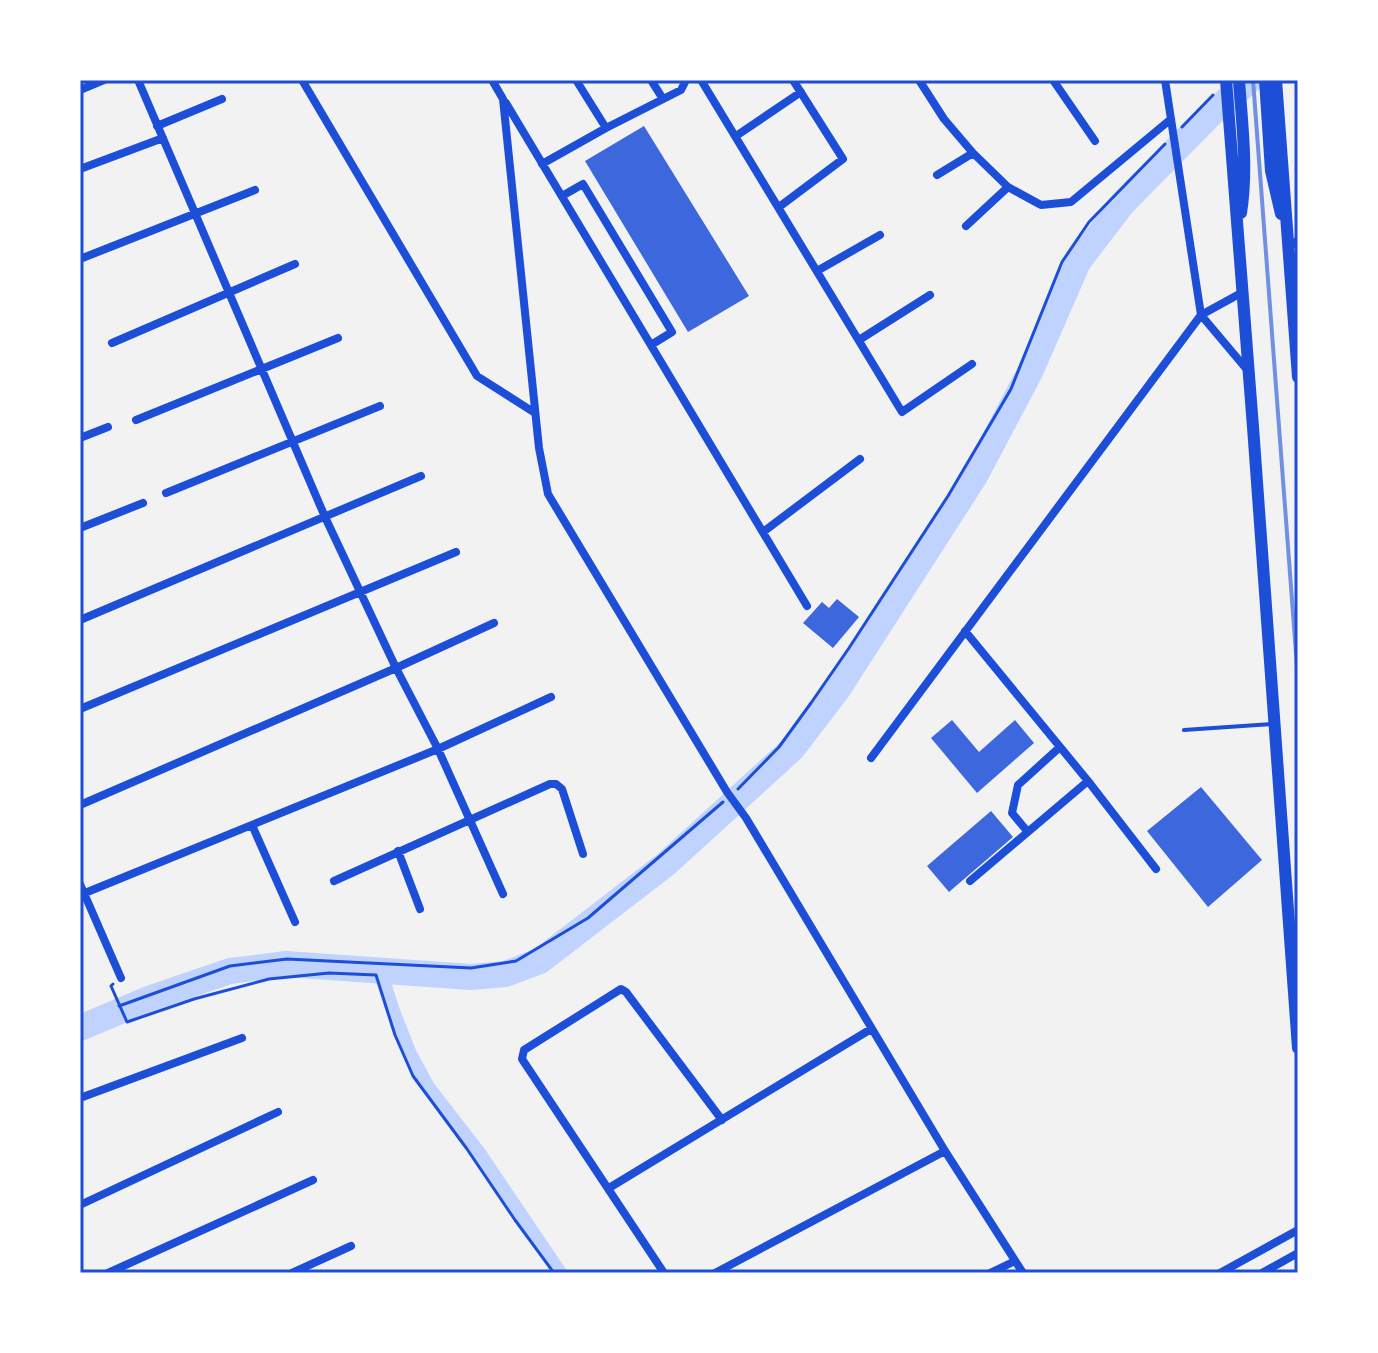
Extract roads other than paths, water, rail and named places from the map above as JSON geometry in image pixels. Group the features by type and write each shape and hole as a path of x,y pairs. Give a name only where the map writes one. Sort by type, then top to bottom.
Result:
{"main road":[{"path":"1226,80 1298,1048"},
{"path":"1238,236 1244,186 1239,80"},
{"path":"1265,80 1273,185 1291,240"},
{"path":"1277,85 1291,240 1298,377"}],"street":[{"path":"80,90 104,80"},
{"path":"138,80 325,517 438,749 503,894"},
{"path":"302,80 477,376 535,413"},
{"path":"492,80 807,606"},
{"path":"576,80 606,128"},
{"path":"651,80 663,99"},
{"path":"542,164 681,90 686,80"},
{"path":"701,80 902,412 972,364"},
{"path":"779,207 843,159 793,80"},
{"path":"919,80 944,119 973,153 1008,187 1041,205 1071,202 1171,119"},
{"path":"1053,80 1095,141"},
{"path":"1165,80 1201,315 1249,373"},
{"path":"736,136 801,92"},
{"path":"157,126 222,99"},
{"path":"503,99 535,413 548,494 945,1151 1023,1273"},
{"path":"80,169 163,138"},
{"path":"937,175 973,153"},
{"path":"562,196 583,184 672,332 651,345"},
{"path":"966,226 1008,187"},
{"path":"80,259 255,190"},
{"path":"817,271 880,235"},
{"path":"112,343 295,264"},
{"path":"871,758 1201,315 1243,292"},
{"path":"859,340 930,295"},
{"path":"136,420 338,338"},
{"path":"166,493 380,406"},
{"path":"80,438 108,427"},
{"path":"763,532 860,459"},
{"path":"80,620 421,476"},
{"path":"80,528 143,503"},
{"path":"80,709 456,552"},
{"path":"80,805 494,623"},
{"path":"965,631 1156,869"},
{"path":"82,894 438,749 551,697"},
{"path":"1027,831 1012,813 1018,785 1060,747"},
{"path":"970,881 1088,781"},
{"path":"334,881 550,784 562,789 583,854"},
{"path":"252,825 295,922"},
{"path":"398,851 420,909"},
{"path":"80,884 121,978"},
{"path":"664,1273 522,1059 522,1054 621,989 722,1120"},
{"path":"609,1188 871,1029"},
{"path":"80,1098 242,1038"},
{"path":"80,1205 278,1112"},
{"path":"715,1273 945,1151"},
{"path":"108,1273 313,1180"},
{"path":"1220,1273 1298,1230"},
{"path":"292,1273 351,1246"},
{"path":"1262,1273 1298,1253"},
{"path":"990,1273 1015,1261"}],"lane":[{"path":"1184,730 1275,723"}],"waterway":[{"path":"80,1028 151,998 230,971 286,964 471,977 505,974 540,961 666,864 792,749 838,689 975,476 1030,372 1078,262 1123,203 1210,115 1250,80"},
{"path":"380,971 410,1054 428,1087 479,1153 560,1273"}],"railway":[{"path":"1253,80 1298,680"}]}
